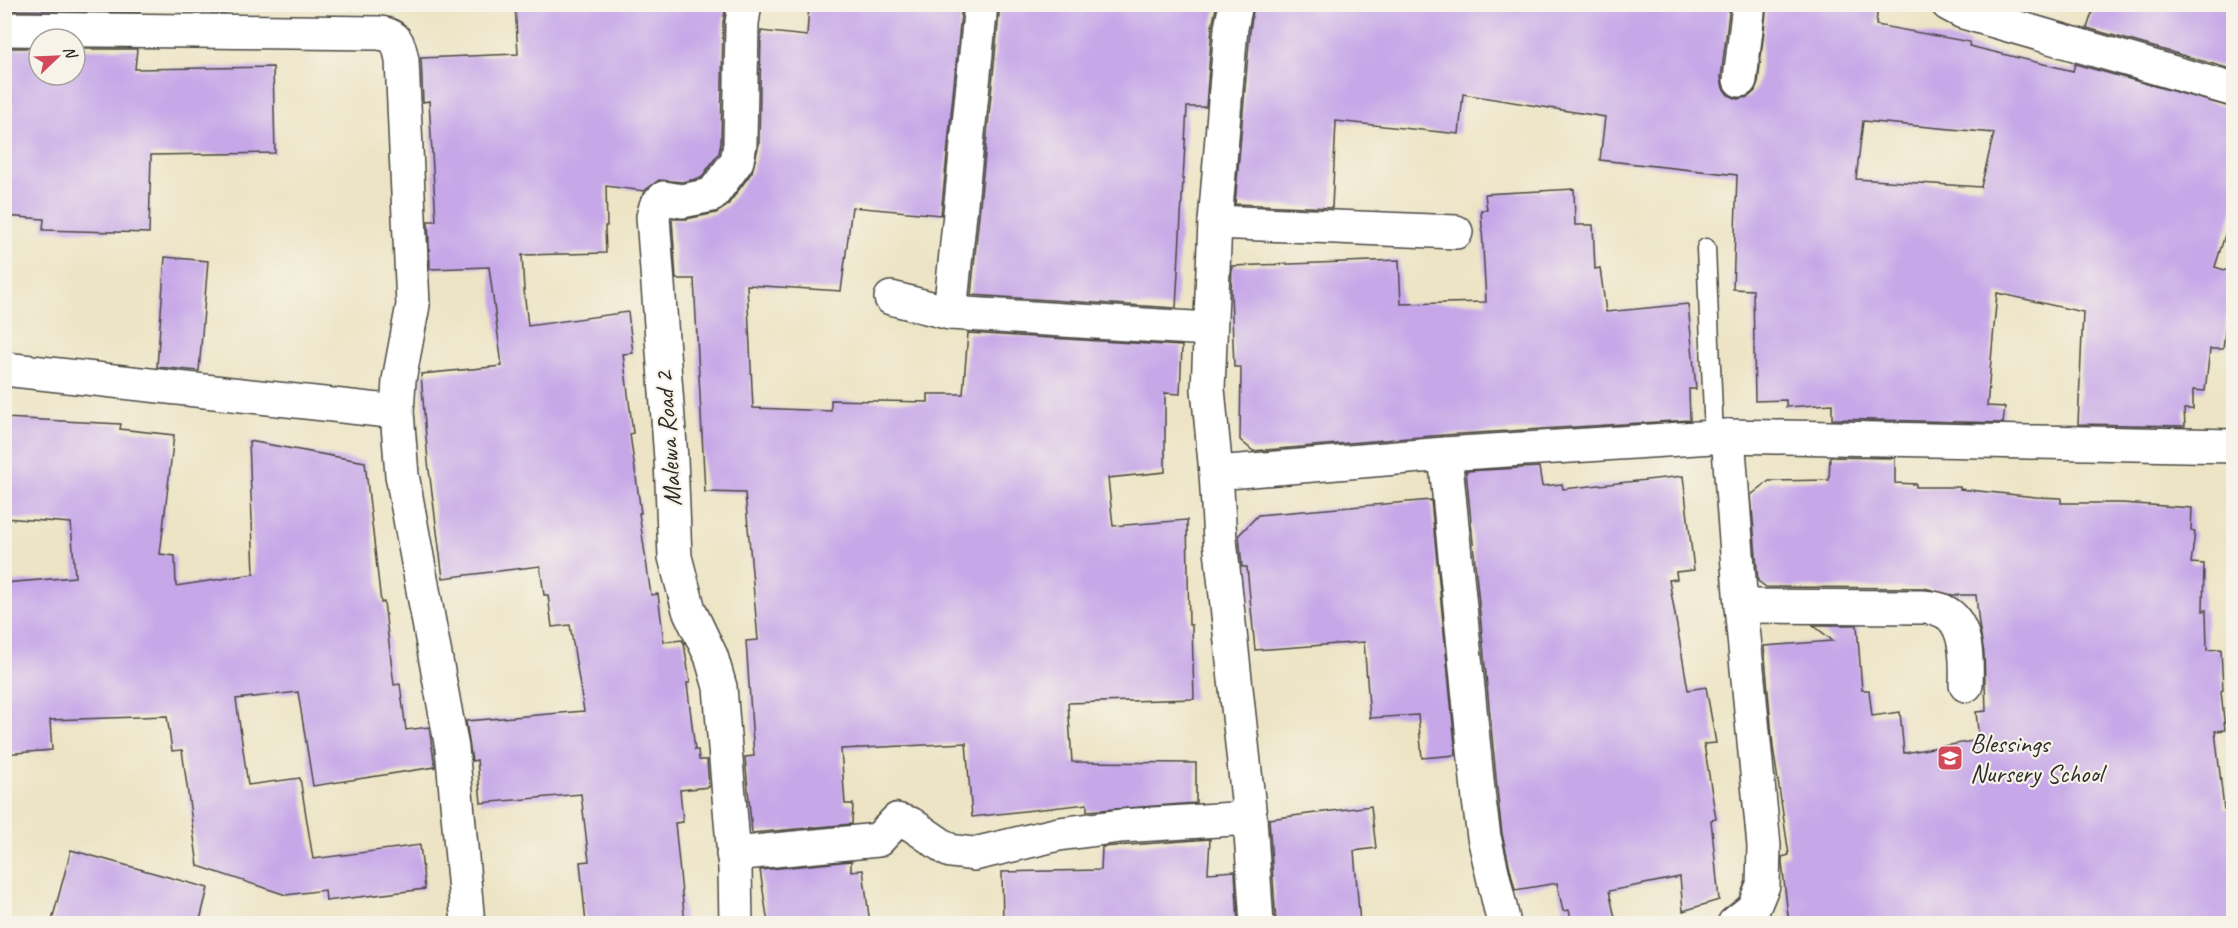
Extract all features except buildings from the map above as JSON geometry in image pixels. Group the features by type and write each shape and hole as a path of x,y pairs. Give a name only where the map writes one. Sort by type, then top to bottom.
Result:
{"street":[{"name":"Malewa Road 2","path":"736,924 720,687 711,656 689,609 675,557 671,459 653,218 656,206 664,198 682,201 712,195 736,161 740,144 742,23 745,4"},
{"path":"950,313 981,4"},
{"path":"1236,4 1231,28 1215,222 1208,389 1220,540 1250,818 1257,924"},
{"path":"1740,80 1749,4"},
{"path":"1948,4 1963,12 2234,90"},
{"path":"4,29 379,33 389,34 396,40 402,60 413,305 399,380 398,412 402,475 452,748 468,924"},
{"path":"1215,222 1456,232"},
{"path":"891,298 950,313 1209,329"},
{"path":"4,369 398,412"},
{"path":"1216,473 1445,454 1721,437 2234,446"},
{"path":"1721,437 1741,606 1764,846 1763,885 1753,909 1734,924"},
{"path":"1445,454 1479,800 1484,837 1504,924"},
{"path":"1741,606 1924,607 1944,611 1957,625 1967,649 1966,685"},
{"path":"733,854 878,840 897,820 911,824 950,851 974,854 1059,834 1121,826 1250,818"}],"lane":[{"path":"1706,248 1721,437"}],"place":[{"name":"Blessings Nursery School","path":"1950,758"}]}
